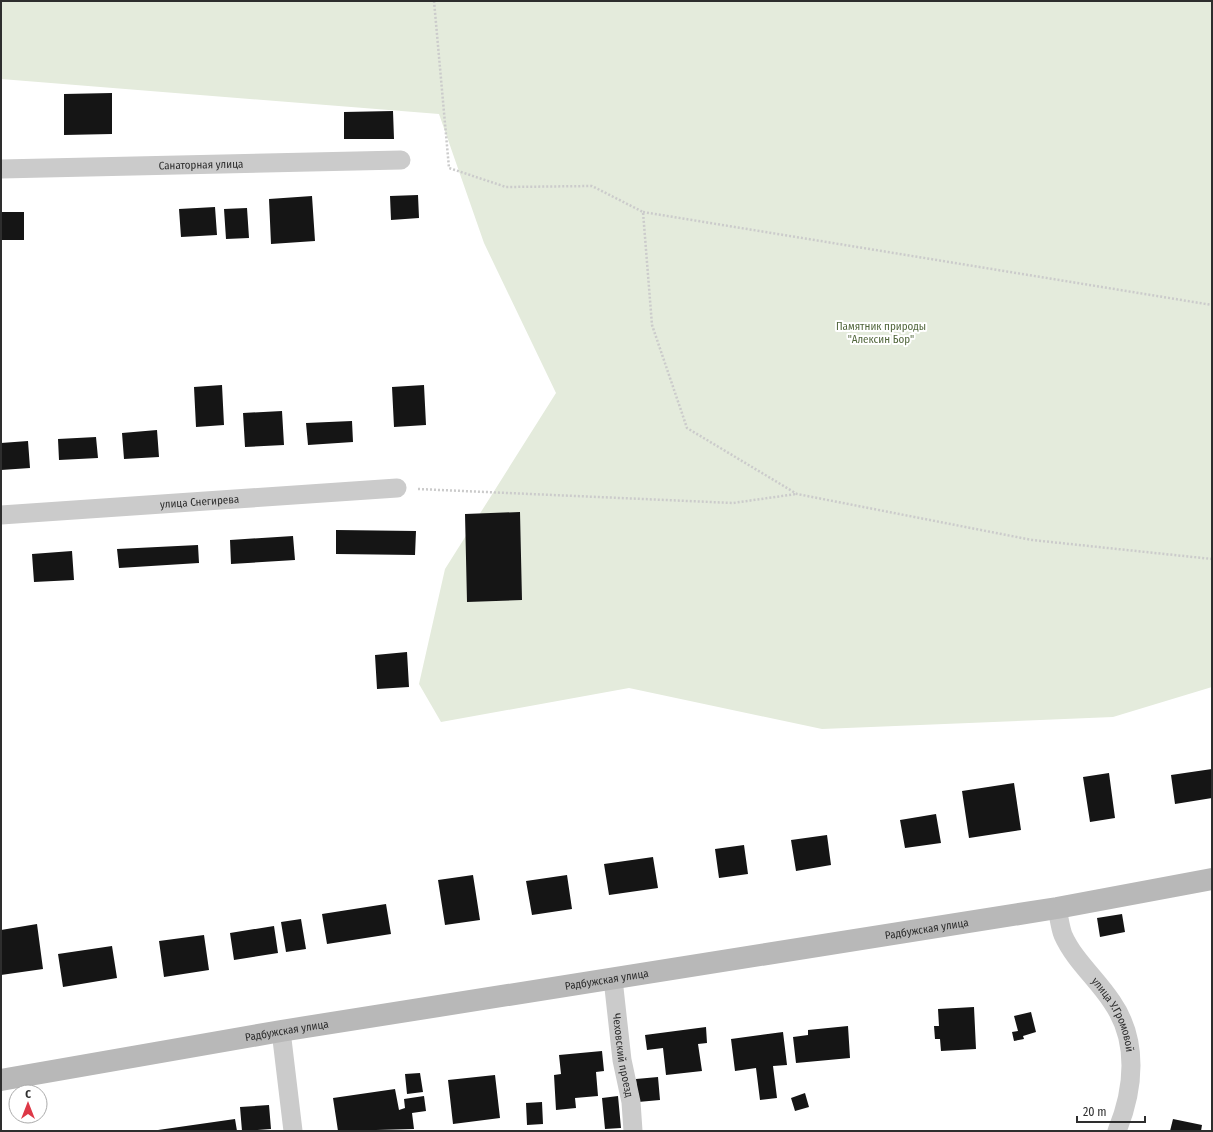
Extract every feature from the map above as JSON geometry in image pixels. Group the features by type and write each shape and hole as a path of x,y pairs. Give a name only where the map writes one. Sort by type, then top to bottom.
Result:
{"main road":[{"name":"Радбужская улица","path":"1,1080 281,1032 1057,908 1212,879"}],"street":[{"name":"Санаторная улица","path":"1,168 400,160"},
{"name":"улица Снегирева","path":"1,515 397,488"},
{"name":"улица У.Громовой","path":"1057,908 1063,934 1072,952 1113,1003 1125,1029 1131,1052 1132,1079 1126,1111 1117,1131"},
{"name":"Чеховский проезд","path":"613,979 622,1060 631,1102 633,1131"},
{"path":"281,1032 293,1131"}],"path":[{"path":"434,1 449,168 506,187 592,186 644,212 1212,305"},
{"path":"644,212 652,325 687,428 797,494"},
{"path":"397,488 523,495 733,503 797,494 1032,540 1212,559"}],"green space":[{"name":"Памятник природы \"Алексин Бор\"","path":"1,1 1212,1 1212,687 1113,717 822,729 629,688 441,722 419,684 445,569 556,393 484,243 439,114 1,79"}],"building":[{"path":"112,93 112,134 64,135 64,94"},
{"path":"393,111 394,139 344,139 344,112"},
{"path":"418,195 419,218 391,220 390,196"},
{"path":"312,196 315,241 271,244 269,199"},
{"path":"215,207 217,235 181,237 179,209"},
{"path":"247,208 249,238 226,239 224,209"},
{"path":"1,212 24,212 24,240 1,240"},
{"path":"222,385 224,425 196,427 194,387"},
{"path":"424,385 426,425 394,427 392,387"},
{"path":"282,411 284,445 245,447 243,413"},
{"path":"352,421 353,442 308,445 306,423"},
{"path":"157,430 159,457 124,459 122,433"},
{"path":"96,437 98,458 59,460 58,439"},
{"path":"28,441 30,468 1,470 1,443"},
{"path":"520,512 522,600 467,602 465,514"},
{"path":"336,530 416,531 415,555 336,554"},
{"path":"293,536 295,560 231,564 230,540"},
{"path":"198,545 199,563 119,568 117,549"},
{"path":"72,551 74,580 34,582 32,554"},
{"path":"407,652 409,687 377,689 375,655"},
{"path":"1212,769 1212,798 1175,804 1171,775"},
{"path":"1109,773 1115,818 1090,822 1083,777"},
{"path":"1014,783 1021,830 969,838 962,791"},
{"path":"936,814 941,843 905,848 900,820"},
{"path":"827,835 831,865 796,871 791,840"},
{"path":"744,845 748,874 719,878 715,849"},
{"path":"653,857 658,888 609,895 604,864"},
{"path":"473,875 480,920 445,925 438,880"},
{"path":"567,875 572,909 532,915 526,881"},
{"path":"386,904 391,934 327,944 322,914"},
{"path":"1122,914 1125,932 1100,937 1097,918"},
{"path":"301,919 306,949 286,952 281,922"},
{"path":"37,924 43,969 1,975 1,930"},
{"path":"274,926 278,953 234,960 230,933"},
{"path":"204,935 209,970 164,977 159,941"},
{"path":"112,946 117,978 63,987 58,954"},
{"path":"974,1007 976,1049 941,1051 940,1039 935,1039 934,1026 939,1026 938,1009"},
{"path":"1031,1012 1036,1032 1023,1036 1024,1039 1014,1041 1012,1032 1018,1031 1014,1016"},
{"path":"848,1026 850,1058 796,1063 793,1037 808,1035 808,1030"},
{"path":"706,1027 707,1043 698,1044 702,1071 666,1075 663,1048 647,1050 645,1035"},
{"path":"783,1032 787,1065 773,1066 777,1098 760,1100 756,1068 735,1071 731,1039"},
{"path":"602,1051 604,1071 596,1072 598,1096 575,1098 576,1108 556,1110 554,1075 561,1074 559,1055"},
{"path":"420,1073 423,1092 407,1094 405,1074"},
{"path":"495,1075 500,1118 453,1124 448,1080"},
{"path":"658,1077 660,1100 638,1102 636,1079"},
{"path":"395,1089 399,1110 405,1108 404,1099 424,1096 426,1111 412,1113 414,1129 338,1131 333,1098"},
{"path":"805,1093 809,1107 795,1111 791,1098"},
{"path":"618,1096 621,1128 605,1129 602,1098"},
{"path":"542,1102 543,1124 527,1125 526,1103"},
{"path":"269,1105 271,1129 242,1131 240,1107"},
{"path":"235,1119 237,1131 158,1131 158,1130"},
{"path":"1173,1119 1202,1125 1201,1131 1170,1131"}]}
